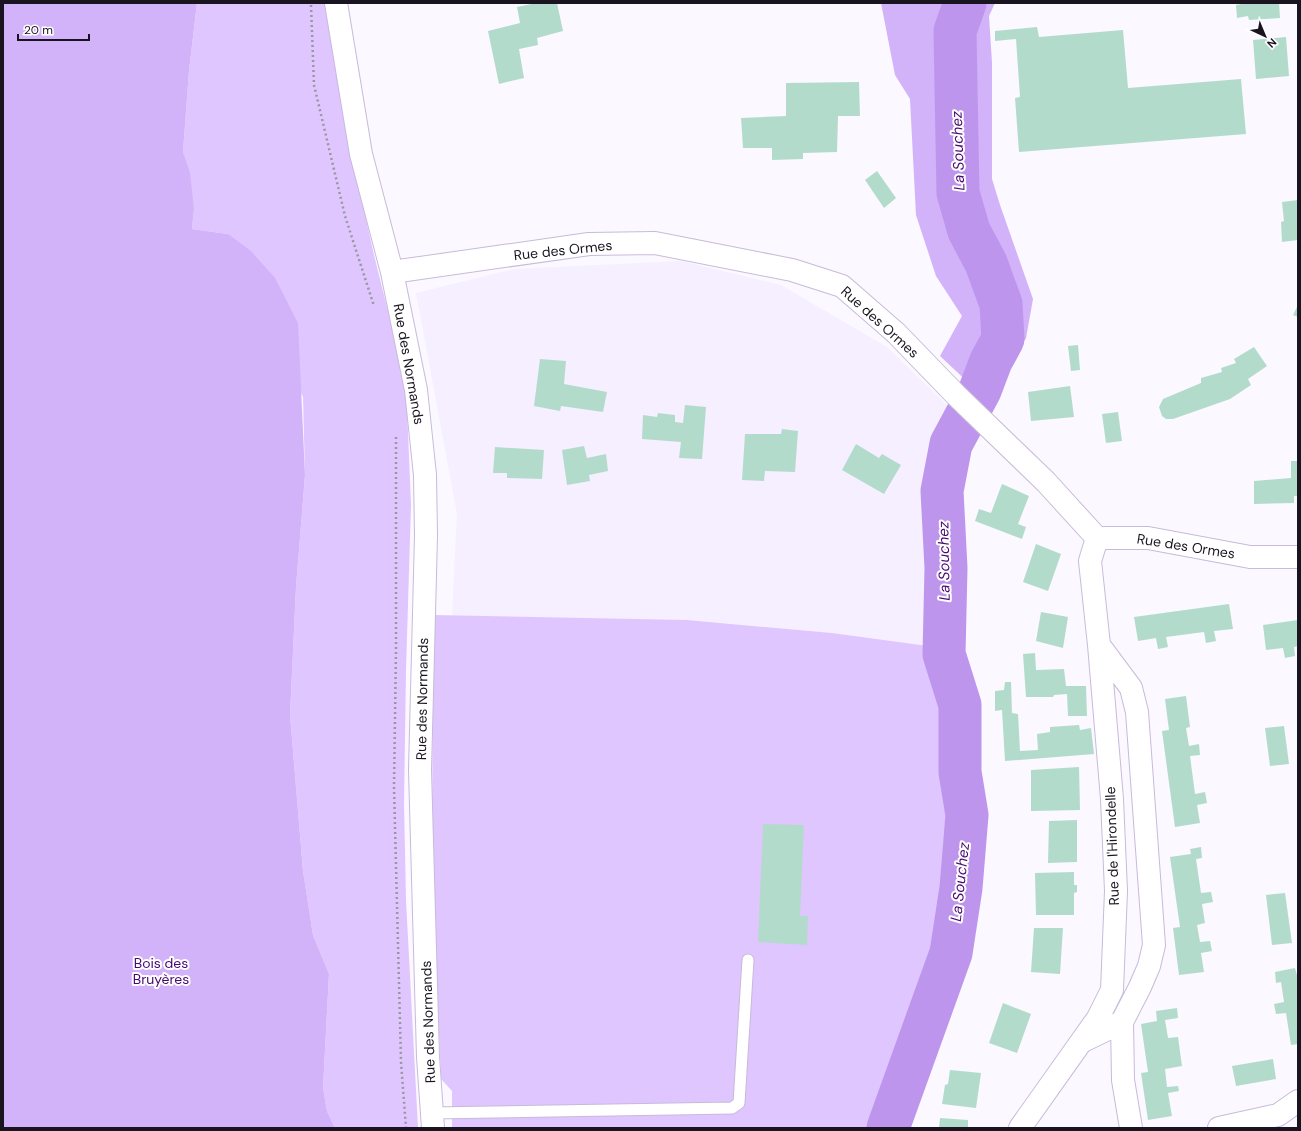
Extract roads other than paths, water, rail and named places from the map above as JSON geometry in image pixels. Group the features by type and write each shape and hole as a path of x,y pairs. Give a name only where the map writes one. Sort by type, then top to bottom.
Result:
{"street":[{"name":"Rue des Normands","path":"336,3 361,154 392,272 416,390 424,475 426,535 420,770 428,1057 432,1120"},
{"name":"Rue des Ormes","path":"392,272 589,244 655,243 792,270 842,286 896,333 981,421 1046,482 1097,538 1148,538 1250,557 1298,557"},
{"name":"Rue de l'Hirondelle","path":"1020,1128 1098,1018 1112,990 1116,890 1112,799 1099,645 1090,561 1097,538"},
{"path":"1099,645 1131,688 1137,712 1154,945 1140,987 1122,1022 1123,1080 1131,1128"},
{"path":"1082,1041 1122,1022"},
{"path":"1219,1128 1278,1115 1298,1101"}],"lane":[{"path":"432,1120 732,1108 739,1102 748,960"}],"waterway":[{"name":"La Souchez","path":"888,1128 951,953 961,888 967,815 960,772 960,705 944,654 946,568 942,491 951,444 980,390 991,361 1003,339 1001,304 986,263 969,231 958,193 955,31 965,3"}],"park label":[{"name":"Bois des Bruyères","path":"161,972"}]}
